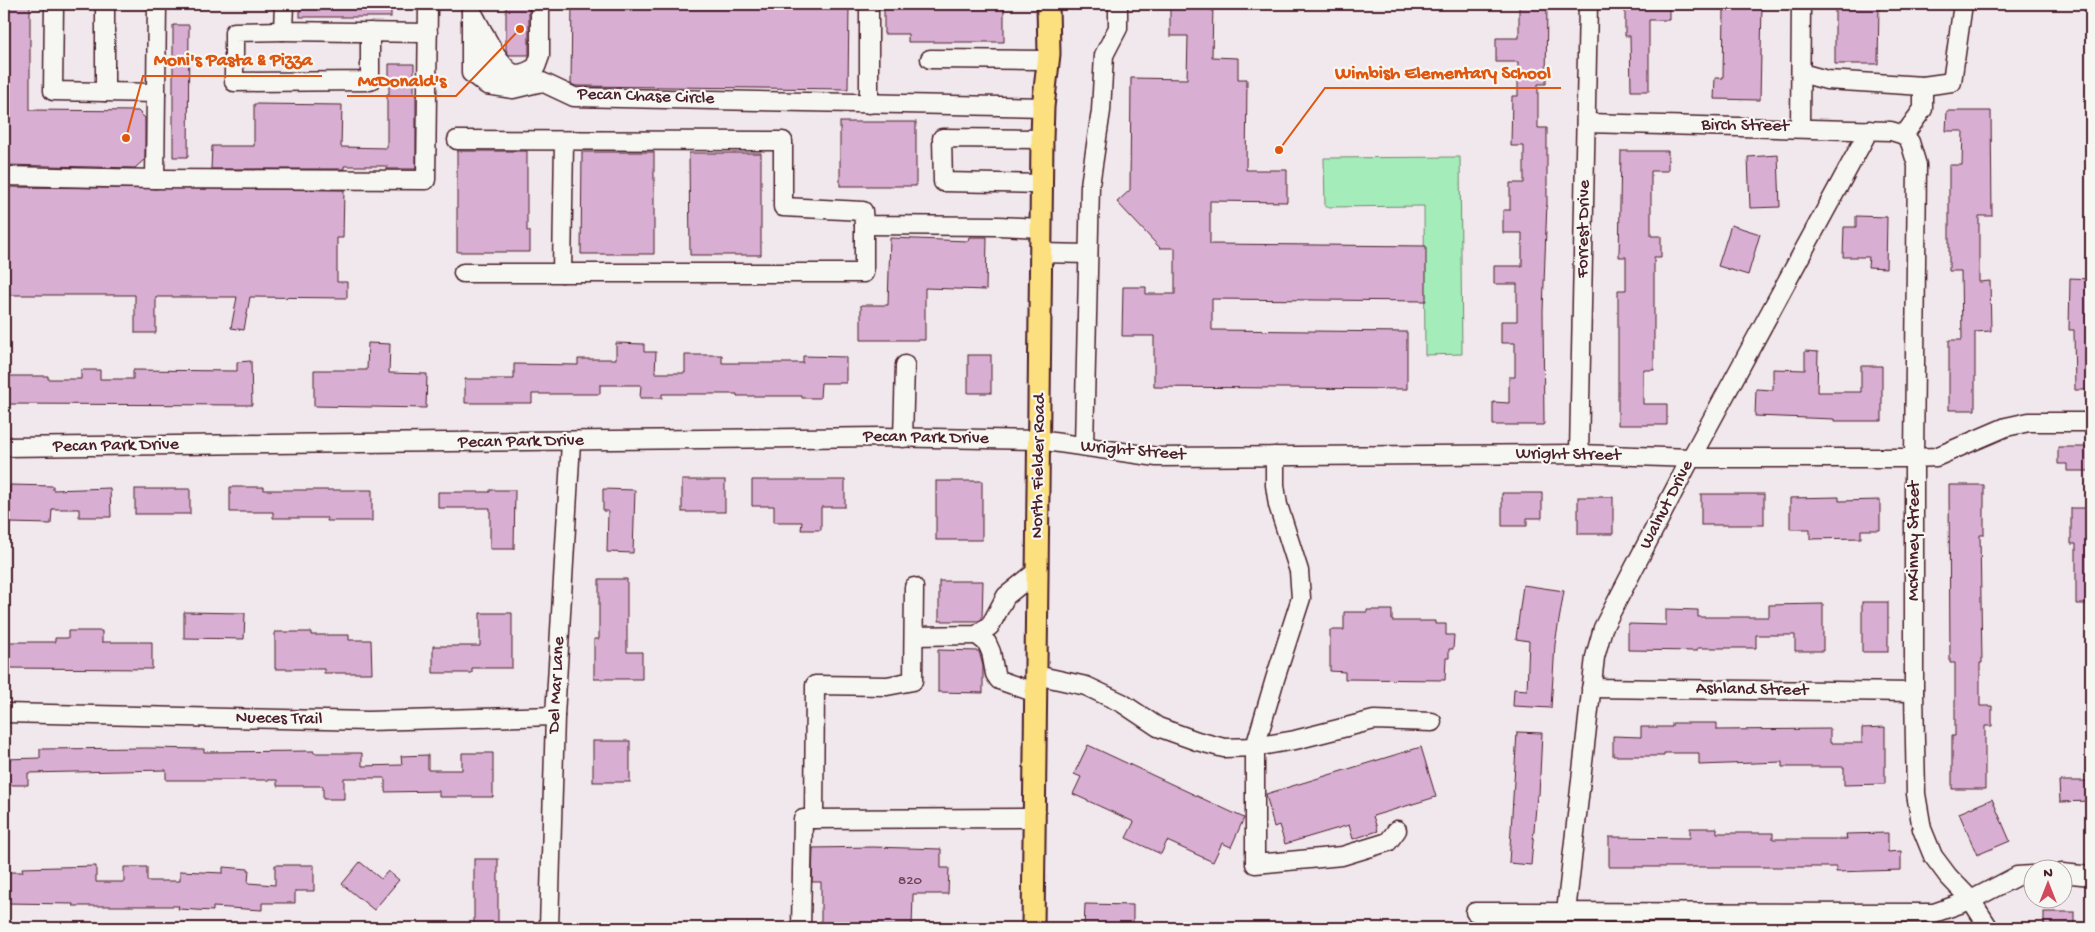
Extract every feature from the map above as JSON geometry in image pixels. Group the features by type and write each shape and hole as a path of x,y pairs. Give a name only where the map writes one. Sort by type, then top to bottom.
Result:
{"main road":[{"name":"North Fielder Road","path":"1033,928 1043,184 1042,139 1048,60 1048,4"}],"street":[{"path":"54,4 53,91 156,93"},
{"path":"105,4 105,92"},
{"path":"155,179 157,4"},
{"path":"283,31 284,4"},
{"path":"4,176 155,179 426,180 428,4"},
{"path":"471,6 485,34 485,64 490,72 511,80 518,79 524,73 536,67 540,56 540,4"},
{"path":"471,6 470,73 488,86 514,89 542,82 548,69 548,4"},
{"path":"869,4 869,104"},
{"path":"1084,446 1090,184 1101,111 1104,55 1118,28 1118,4"},
{"name":"Forrest Drive","path":"1579,454 1588,4"},
{"path":"1800,127 1802,4"},
{"path":"1801,73 1827,80 1923,86 1952,82 1963,4"},
{"path":"370,32 370,81 234,82 234,32 283,31 428,32"},
{"path":"930,59 1048,60"},
{"name":"Pecan Chase Circle","path":"542,82 574,97 1043,107"},
{"path":"1904,135 1923,109 1923,86"},
{"name":"Birch Street","path":"1586,123 1800,127 1891,131 1904,135"},
{"name":"Walnut Drive","path":"1566,912 1591,688 1595,657 1602,628 1691,458 1869,130"},
{"name":"McKinney Street","path":"1904,135 1910,142 1917,165 1914,458 1916,794 1922,829 1934,856 1948,876 1972,900 1989,928"},
{"path":"1042,139 942,138 943,182 1043,184"},
{"path":"457,140 564,142 783,141 783,207 863,211 864,225 864,273 463,273"},
{"path":"562,273 564,142"},
{"path":"864,225 1041,228"},
{"path":"1041,253 1088,254"},
{"path":"903,438 905,365"},
{"name":"Wright Street","path":"1039,440 1157,456 1579,454 1691,458 1914,458 1936,456 2013,425 2028,422 2091,422"},
{"name":"Pecan Park Drive","path":"4,447 903,438 1039,440"},
{"name":"Del Mar Lane","path":"549,928 555,716 571,442"},
{"path":"1275,456 1275,485 1278,505 1294,550 1302,598 1275,678 1255,747 1255,864 1342,856 1388,842 1397,830"},
{"path":"914,636 977,635 990,626 1006,596 1037,571"},
{"path":"814,819 815,685 887,686 913,681 914,587"},
{"path":"977,635 986,643 991,652 995,674 999,680 1086,686 1122,703 1158,727 1197,741 1224,748 1255,747 1295,740 1374,720 1432,722"},
{"name":"Ashland Street","path":"1591,688 1914,692"},
{"name":"Nueces Trail","path":"4,713 368,720 555,716"},
{"path":"801,928 803,819 1034,818"},
{"path":"2072,874 2091,876"},
{"path":"1475,912 1934,913 1972,900 2017,876 2022,876"}],"green space":[{"path":"1460,157 1462,354 1425,355 1424,206 1325,207 1324,158"}],"building":[{"path":"4,4 30,4 30,110 138,111 145,118 145,159 135,168 4,165"},
{"path":"300,4 391,4 391,17 300,17"},
{"path":"506,4 529,4 529,55 509,55 506,50"},
{"path":"572,4 849,5 848,89 576,86 571,84"},
{"path":"884,4 1004,4 1004,42 908,42 908,34 884,34"},
{"path":"1170,4 1213,4 1212,57 1238,58 1238,79 1247,79 1246,170 1287,170 1287,202 1210,201 1210,244 1426,246 1426,301 1212,299 1212,330 1407,332 1407,389 1154,387 1154,336 1122,336 1123,287 1146,287 1146,294 1175,294 1175,248 1160,248 1117,202 1130,190 1131,78 1187,79 1188,36 1170,36"},
{"path":"1519,4 1547,4 1546,84 1538,84 1538,128 1547,128 1547,202 1543,311 1544,425 1493,425 1493,402 1509,403 1509,377 1515,377 1515,343 1501,343 1501,321 1517,321 1517,284 1494,284 1494,266 1522,266 1522,233 1503,233 1503,210 1510,210 1510,183 1524,183 1524,146 1511,146 1512,96 1518,96 1518,62 1496,62 1496,38 1519,38"},
{"path":"1625,4 1669,4 1669,20 1649,20 1649,91 1631,91 1630,36 1625,36"},
{"path":"1731,4 1762,4 1760,100 1714,99 1715,78 1723,78 1724,10 1731,10"},
{"path":"1835,4 1879,4 1878,64 1835,64"},
{"path":"173,25 189,25 188,157 173,157"},
{"path":"389,64 414,64 416,169 387,169 387,166 344,166 344,169 211,169 212,146 254,146 254,104 342,105 341,147 387,148"},
{"path":"1947,111 1991,111 1992,216 1979,216 1979,282 1990,281 1991,331 1975,332 1975,410 1949,410 1949,340 1962,340 1961,271 1949,271 1949,165 1962,165 1963,131 1946,131"},
{"path":"840,122 916,122 916,186 840,186"},
{"path":"457,151 527,151 527,231 530,231 530,252 457,252"},
{"path":"1621,151 1668,151 1668,171 1651,171 1651,236 1661,236 1661,257 1654,257 1654,370 1643,370 1643,404 1667,404 1667,425 1618,425 1618,290 1626,290 1626,257 1619,257"},
{"path":"582,152 654,152 654,254 581,254"},
{"path":"689,153 761,153 761,255 690,255"},
{"path":"1778,155 1780,207 1750,208 1748,157"},
{"path":"4,187 344,190 343,238 337,238 337,282 347,282 347,298 250,297 244,330 231,328 237,297 156,297 156,333 135,333 135,295 4,295"},
{"path":"1856,216 1887,217 1886,268 1868,267 1869,257 1843,257 1844,227 1856,227"},
{"path":"1731,225 1760,234 1748,275 1718,266"},
{"path":"969,237 987,237 986,290 925,288 925,340 861,340 861,305 888,305 890,238 968,241"},
{"path":"2070,278 2091,279 2091,390 2075,390 2074,330 2069,330"},
{"path":"368,343 390,344 389,373 427,374 426,408 314,406 314,370 367,370"},
{"path":"616,343 644,344 644,352 656,352 655,373 685,373 685,355 722,355 722,363 803,363 803,356 846,357 846,383 821,383 820,398 802,398 802,396 737,396 737,394 662,394 662,398 640,398 641,385 600,385 600,394 532,394 532,403 465,403 465,379 514,379 514,364 578,365 578,359 616,359"},
{"path":"1805,351 1818,352 1817,392 1861,392 1861,366 1882,366 1882,421 1834,421 1834,419 1755,416 1756,389 1773,390 1773,369 1805,370"},
{"path":"968,355 991,355 991,393 968,393"},
{"path":"251,361 252,405 5,404 5,376 48,376 48,379 81,379 81,370 100,370 100,379 133,379 133,370 237,371 237,362"},
{"path":"2058,447 2091,447 2091,471 2067,471 2067,464 2058,464"},
{"path":"682,480 725,480 725,512 682,512"},
{"path":"752,480 845,480 845,507 821,507 821,530 801,530 802,522 774,522 774,506 752,506"},
{"path":"936,481 982,481 982,540 936,540"},
{"path":"10,485 53,486 53,490 110,488 111,517 79,517 79,509 52,509 51,524 9,523"},
{"path":"1949,485 1984,485 1984,535 1980,535 1982,663 1980,663 1980,706 1992,706 1992,726 1985,726 1985,789 1952,789 1952,736 1955,736 1955,663 1950,663"},
{"path":"230,487 264,487 264,490 372,490 372,521 327,521 327,518 273,518 273,512 230,512"},
{"path":"135,489 190,489 190,514 135,514"},
{"path":"603,489 635,490 633,553 607,552 608,511 603,511"},
{"path":"490,490 515,490 514,549 490,549 490,508 438,508 438,492 490,492"},
{"path":"1502,493 1542,493 1542,518 1527,518 1527,526 1502,526"},
{"path":"1701,494 1764,494 1764,525 1701,525"},
{"path":"1578,497 1613,497 1613,534 1578,534"},
{"path":"1839,497 1839,501 1880,500 1880,530 1861,530 1861,538 1810,539 1810,529 1790,529 1790,498"},
{"path":"2071,508 2091,508 2091,604 2076,604 2076,544 2071,544"},
{"path":"599,579 627,579 627,652 642,652 642,679 594,679 594,639 599,639"},
{"path":"939,581 983,581 982,619 978,621 939,621"},
{"path":"1523,585 1564,591 1555,644 1551,708 1513,706 1514,689 1527,690 1529,641 1516,639"},
{"path":"1862,602 1888,602 1888,652 1862,652"},
{"path":"1823,604 1823,651 1795,651 1795,635 1756,635 1756,648 1697,648 1697,651 1628,650 1628,624 1666,625 1666,609 1698,610 1698,617 1769,617 1769,605"},
{"path":"1367,610 1392,610 1392,621 1435,621 1435,624 1446,624 1446,635 1454,635 1453,649 1449,649 1449,658 1446,658 1445,680 1345,679 1345,672 1330,671 1330,630 1344,630 1344,612 1367,612"},
{"path":"184,612 245,613 244,639 184,638"},
{"path":"480,613 512,613 512,668 472,668 472,673 433,673 433,646 480,646"},
{"path":"68,631 102,631 102,642 152,642 152,669 4,668 4,642 55,642 55,638 68,638"},
{"path":"275,632 311,632 311,635 349,635 349,640 371,640 372,673 324,673 324,669 275,669"},
{"path":"938,650 979,651 983,666 983,693 938,692"},
{"path":"1672,723 1717,723 1717,730 1830,729 1830,743 1862,743 1862,728 1885,727 1885,784 1844,785 1844,767 1782,767 1782,762 1699,765 1699,753 1664,753 1664,756 1613,756 1613,736 1641,737 1641,727 1672,727"},
{"path":"1517,732 1542,733 1539,795 1537,795 1531,865 1509,863"},
{"path":"593,741 630,741 630,782 593,782"},
{"path":"1088,745 1244,818 1231,847 1222,843 1213,862 1167,841 1161,854 1126,838 1134,822 1073,794 1081,777 1074,774"},
{"path":"1421,747 1436,797 1373,816 1378,831 1353,839 1349,825 1285,844 1279,825 1274,827 1266,794"},
{"path":"40,749 204,749 204,752 314,751 314,753 362,753 362,766 402,765 401,756 428,755 428,770 462,770 462,753 493,753 493,797 439,797 439,791 385,792 385,778 344,778 344,799 323,799 323,786 277,786 277,780 166,780 166,770 28,773 28,785 4,785 4,759 40,758"},
{"path":"2059,781 2091,781 2091,801 2060,802"},
{"path":"1992,799 2010,841 1977,855 1959,813"},
{"path":"1690,828 1717,828 1717,833 1773,833 1773,839 1847,839 1846,834 1888,833 1888,852 1901,851 1901,870 1836,872 1836,867 1609,867 1609,837 1690,838"},
{"path":"813,848 941,849 941,868 949,868 948,894 913,894 912,928 821,928 821,882 812,882"},
{"path":"474,859 498,859 498,928 474,928"},
{"path":"360,862 381,879 388,871 399,880 374,910 342,884"},
{"path":"275,865 314,865 314,891 295,891 295,903 262,903 262,910 213,907 213,911 178,909 179,906 73,906 73,904 4,903 4,872 23,872 22,868 96,866 96,882 124,882 124,867 147,867 147,881 180,881 180,871 223,873 223,867 249,869 248,883 275,885"},
{"path":"1085,904 1133,905 1133,928 1084,928"},
{"path":"2044,912 2074,912 2074,928 2044,928"}],"place":[{"name":"McDonald's","path":"520,29"},
{"name":"Moni's Pasta & Pizza","path":"126,138"},
{"name":"Wimbish Elementary School","path":"1279,150"}]}
